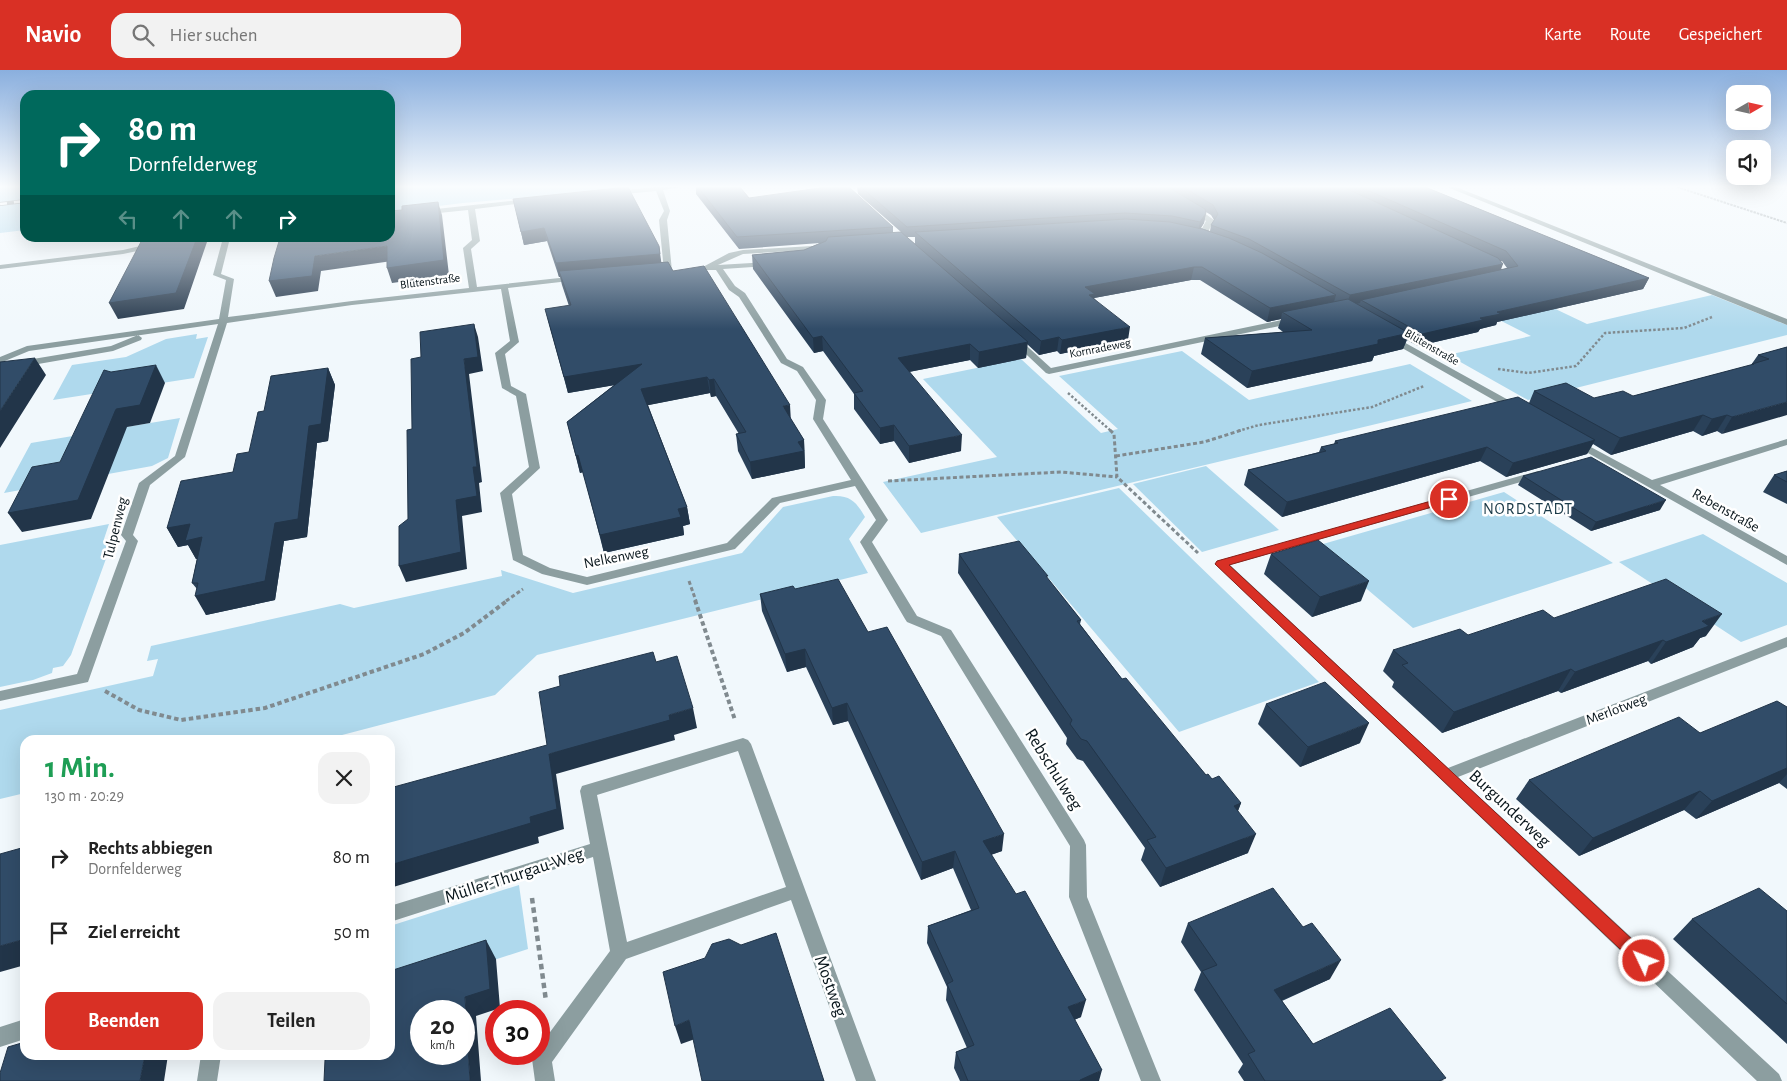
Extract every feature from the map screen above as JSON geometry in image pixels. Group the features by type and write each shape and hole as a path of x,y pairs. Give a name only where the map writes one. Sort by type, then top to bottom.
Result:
{"street":[{"path":"473,289 467,248 476,241 475,234"},
{"path":"659,272 673,270 666,234"},
{"path":"1194,234 1212,239"},
{"path":"1568,234 1787,322"},
{"path":"224,321 230,279 217,275 225,242"},
{"path":"0,267 124,252 164,243"},
{"path":"705,268 732,255 743,252 835,247 809,257"},
{"path":"696,269 773,264"},
{"path":"718,268 732,288 742,295 784,360 800,369 821,400 818,419 858,482"},
{"name":"Blütenstraße","path":"0,360 27,349 159,330 352,303 591,277"},
{"name":"Nelkenweg","path":"504,286 515,342 500,353 506,388 521,394 535,468 506,493 517,557 546,571 587,581 731,546 776,500 858,482"},
{"name":"Kornradeweg","path":"1006,332 1049,371 1306,318"},
{"name":"Tulpenweg","path":"83,678 132,541 127,535 145,483 180,457 224,321"},
{"name":"Blütenstraße","path":"0,367 113,348 159,330"},
{"name":"Blütenstraße","path":"1385,334 1525,414"},
{"path":"1567,438 1601,456"},
{"name":"Rebenstraße","path":"1651,484 1787,442"},
{"path":"1582,462 1601,456"},
{"name":"Rebenstraße","path":"1601,456 1787,561"},
{"path":"1221,564 1553,470"},
{"name":"Rebschulweg","path":"858,482 882,520 866,542 912,619 946,633 1078,845 1078,897 1151,1081"},
{"name":"Burgunderweg","path":"1221,564 1772,1081"},
{"name":"Merlotweg","path":"1446,775 1787,642"},
{"path":"0,696 83,678"},
{"name":"Müller-Thurgau-Weg","path":"395,912 600,848 588,791 743,744"},
{"name":"Mostweg","path":"743,744 866,1081"},
{"path":"600,848 620,953"},
{"path":"545,1081 542,1058 620,953 796,891"},
{"path":"0,1037 20,1031"},
{"path":"208,1081 210,1060"}],"path":[{"path":"1065,390 1114,434 1117,477"},
{"path":"858,482 1061,472 1117,477 1196,552 1221,564"},
{"path":"682,559 743,744"},
{"path":"83,678 140,710 181,720 265,708 424,654 464,633 546,571"},
{"path":"528,870 546,1000"}],"shaded area":[{"path":"1503,284 1587,324 1712,295 1787,325 1787,335 1528,400 1448,355 1531,336 1450,295"},
{"path":"197,334 196,339 208,337 194,378 53,400 72,365 126,357 166,339"},
{"path":"1182,351 1249,400 1410,364 1472,401 921,533 883,482 997,457 923,379 1021,359 1101,433 1118,429 1059,376"},
{"path":"180,418 168,458 152,466 4,493 31,443"},
{"path":"1206,466 1279,530 1202,552 1133,484"},
{"path":"1119,488 1319,682 1179,732 997,517"},
{"path":"1504,492 1613,563 1413,628 1316,546"},
{"path":"833,496 844,497 853,501 865,517 849,539 868,573 537,655 495,695 342,735 20,735 20,794 0,799 0,710 153,676 158,659 147,661 151,646 340,604 354,608 502,576 501,570 573,593 742,553 783,507"},
{"path":"109,524 103,542 111,545 71,655 63,666 53,668 52,673 33,680 0,687 0,545"},
{"path":"1703,534 1787,583 1787,625 1741,642 1619,562"},
{"path":"519,885 528,949 395,992 395,924"}],"building":[{"path":"395,234 441,234 444,260 387,268 387,246 315,256 312,276 269,281 279,242 395,242"},
{"path":"546,234 653,234 659,246 660,254 556,263"},
{"path":"735,234 781,234 737,237"},
{"path":"904,234 1028,342 979,352 970,344 898,358 962,435 909,446 894,425 880,428 854,393 863,391 822,336 813,338 752,255 804,250 826,241 828,237"},
{"path":"918,234 1218,234 1262,253 1336,295 1270,308 1202,267 1194,267 1085,287 1095,294 1089,295 1130,327 1062,340 1059,337 1041,341"},
{"path":"1236,234 1446,234 1498,258 1503,264 1350,295 1249,239"},
{"path":"1468,234 1541,234 1649,278 1497,312 1501,314 1422,334 1361,300 1518,266 1506,251"},
{"path":"141,242 195,242 176,293 109,303"},
{"path":"668,262 673,271 704,266 790,405 783,406 804,440 798,442 804,451 750,462 736,434 746,432 714,379 709,380 707,377 641,389 687,507 678,509 681,517 600,535 567,422 642,364 564,377 545,309 571,305 559,271"},
{"path":"1348,299 1409,333 1378,340 1378,344 1252,371 1205,338 1312,330 1282,312"},
{"path":"474,324 478,357 464,359 477,467 473,467 477,496 456,500 461,552 399,566 399,526 408,519 407,430 412,429 411,359 421,357 420,332"},
{"path":"1787,347 1787,402 1732,417 1727,415 1712,419 1703,415 1620,438 1534,391 1566,383 1594,398 1623,391 1633,396 1754,364 1752,364 1769,359 1758,355"},
{"path":"35,358 0,411 0,362"},
{"path":"156,365 140,405 116,409 78,500 8,513 32,467 60,462 104,370 111,372"},
{"path":"328,368 321,424 309,426 298,519 275,523 265,581 195,596 198,583 192,583 202,537 185,541 190,524 167,528 181,481 233,472 237,454 249,452 258,412 264,411 271,376"},
{"path":"1518,397 1595,440 1513,463 1487,447 1287,502 1248,470 1326,451 1321,447 1338,443 1335,441"},
{"path":"1591,457 1666,500 1596,522 1523,476"},
{"path":"1787,471 1787,482 1774,475"},
{"path":"1318,540 1369,581 1320,597 1271,554"},
{"path":"1019,541 1081,620 1077,621 1122,679 1126,678 1206,775 1208,774 1212,779 1219,776 1241,803 1234,806 1256,834 1166,868 1147,840 1156,837 1087,741 1081,739 1070,724 1072,720 959,554"},
{"path":"838,579 868,632 887,627 1004,834 983,841 1016,894 1025,891 1086,1000 1068,1007 1102,1070 1080,1081 968,1081 956,1052 974,1045 947,984 953,981 928,926 979,908 955,851 922,862 847,703 832,708 805,649 785,654 760,594 793,586 795,589"},
{"path":"1666,579 1722,614 1702,621 1709,626 1666,642 1663,640 1575,672 1571,669 1454,712 1402,665 1408,663 1393,650 1460,629 1468,635 1543,610 1554,618"},
{"path":"653,652 656,662 677,656 693,708 669,715 670,720 549,754 557,809 530,817 531,823 395,864 395,787 547,745 539,692 560,686 559,676"},
{"path":"1325,682 1369,723 1308,747 1266,704"},
{"path":"1777,701 1787,707 1787,768 1712,801 1700,791 1593,838 1529,780 1679,717 1700,733"},
{"path":"20,848 20,940 0,946 0,854"},
{"path":"1273,888 1303,927 1312,923 1341,960 1274,990 1313,1044 1390,1008 1446,1078 1439,1081 1265,1081 1248,1054 1255,1051 1202,971 1217,965 1188,923"},
{"path":"1759,888 1787,911 1787,1004 1692,919"},
{"path":"776,933 824,1081 702,1081 689,1020 675,1026 663,972 705,958 712,944 729,939 741,945"},
{"path":"486,940 490,989 465,997 465,1000 410,1000 410,1065 469,1065 470,1081 324,1081 325,1060 395,1060 395,969"},
{"path":"20,1043 20,1060 144,1060 140,1081 0,1081 0,1073 8,1047"}],"district":[{"name":"NORDSTADT","path":"1528,508"}],"route":[{"path":"1449,499 1221,564 1644,961"}]}
